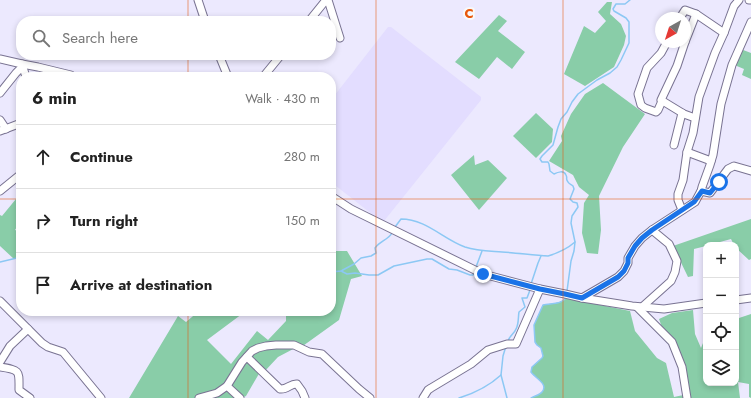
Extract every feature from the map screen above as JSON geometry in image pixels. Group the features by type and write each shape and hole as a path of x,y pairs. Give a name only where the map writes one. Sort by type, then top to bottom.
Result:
{"street":[{"path":"198,0 203,16"},
{"path":"313,16 327,0"},
{"path":"327,0 332,16"},
{"path":"682,210 678,200 678,194 683,180 687,152 694,133 699,97 734,6 739,0"},
{"path":"691,12 724,33"},
{"path":"691,27 696,14"},
{"path":"582,298 618,277 626,267 628,258 635,246 652,230 694,202 702,191 715,145 721,104 732,65 751,22"},
{"path":"336,26 340,38"},
{"path":"664,48 647,68 638,94 644,108 656,112 662,101 661,98 677,66 683,48"},
{"path":"0,59 59,72"},
{"path":"220,60 226,72"},
{"path":"267,72 277,60"},
{"path":"22,65 24,72"},
{"path":"17,72 22,65"},
{"path":"0,93 16,73"},
{"path":"662,101 695,118"},
{"path":"674,145 682,112"},
{"path":"0,120 3,130 16,125"},
{"path":"687,152 711,161"},
{"path":"702,191 710,193 728,170 734,166 751,171"},
{"path":"0,192 16,178"},
{"path":"336,199 351,209 483,274 530,287 582,298 640,307 664,308 703,303"},
{"path":"640,307 671,281 678,261 670,244 652,230"},
{"path":"423,398 428,390 434,385 471,364 488,350 507,344 516,344 540,289"},
{"path":"739,300 751,298"},
{"path":"0,301 42,343 48,347 63,352 101,398"},
{"path":"640,307 672,342 682,367 687,398"},
{"path":"0,362 10,346 28,329"},
{"path":"199,398 217,393 227,386 242,362 252,351 258,348 276,345 294,345 309,352 322,354 370,398"},
{"path":"247,357 280,389 285,389 297,384 306,398"},
{"path":"0,367 15,369 18,372 18,394 30,398"},
{"path":"227,386 240,398"}],"shaded area":[{"path":"388,27 391,27 481,97 481,100 382,222 336,186 336,94"}],"green space":[{"path":"607,2 612,2 610,14 621,24 626,36 624,45 614,67 585,86 564,74 584,26 595,33 606,21 598,12"},
{"path":"499,15 507,21 498,31 525,52 512,69 497,57 479,79 455,62"},
{"path":"738,48 751,53 751,79 742,75 744,69 732,64"},
{"path":"603,83 645,114 623,147 599,196 601,230 598,254 587,253 582,233 584,203 589,195 579,187 573,175 549,161 562,141 561,136 571,114 585,94"},
{"path":"536,113 553,129 552,142 536,158 513,136"},
{"path":"474,155 475,165 488,160 507,178 479,210 451,175"},
{"path":"16,199 16,258 14,259 0,246 0,215 2,216"},
{"path":"751,219 751,259 749,260 739,251 739,242 732,242 731,239 720,242 703,242 703,247 694,249 693,276 688,277 673,246"},
{"path":"336,251 347,251 362,276 351,279 339,320 300,348 297,347 278,357 264,372 260,372 246,396 242,398 129,398 178,316 186,322 193,316 239,316 207,340 231,364 257,331 268,340 286,321 286,316 336,316"},
{"path":"566,298 630,311 635,331 657,358 666,363 674,397 688,394 686,381 659,319 672,313 693,310 695,334 701,348 703,343 703,386 738,386 740,398 531,398 540,394 544,389 541,381 531,372 532,367 543,356 541,348 535,342 534,325 543,305 564,300"},
{"path":"751,314 751,398 749,397 749,384 739,382 739,318"}],"waterway":[{"path":"567,291 575,242 571,223 572,216 578,207 577,203 570,199 574,189 573,186 567,181 567,176 565,173 561,172 554,174 550,171 548,162 542,162 540,159 553,145 561,119 578,94 597,80 610,73 617,67 621,60 629,43 629,22 626,18 613,9 616,4 625,4 630,0"},
{"path":"395,227 401,219 418,222 457,244 488,251 548,256 569,247 575,242"},
{"path":"336,272 341,271 354,264 361,258 371,256 376,253 375,248 392,233"},
{"path":"476,267 482,251"},
{"path":"531,284 541,256"},
{"path":"0,262 16,258"},
{"path":"341,271 347,274 355,273 378,275 394,266 432,259 449,269 457,270 470,275 473,275 474,273"},
{"path":"508,341 517,327 519,312 525,307 522,298 527,298 530,290"},
{"path":"531,398 540,394 544,389 541,381 531,372 532,367 543,356 541,348 535,342 534,325 543,305 559,303 566,297"},
{"path":"459,398 482,389 501,375 503,356 506,346"},
{"path":"501,375 507,398"}],"route":[{"path":"483,274 582,298 618,277 624,271 628,263 628,258 642,238 694,202 702,191 710,193 719,182"}]}
